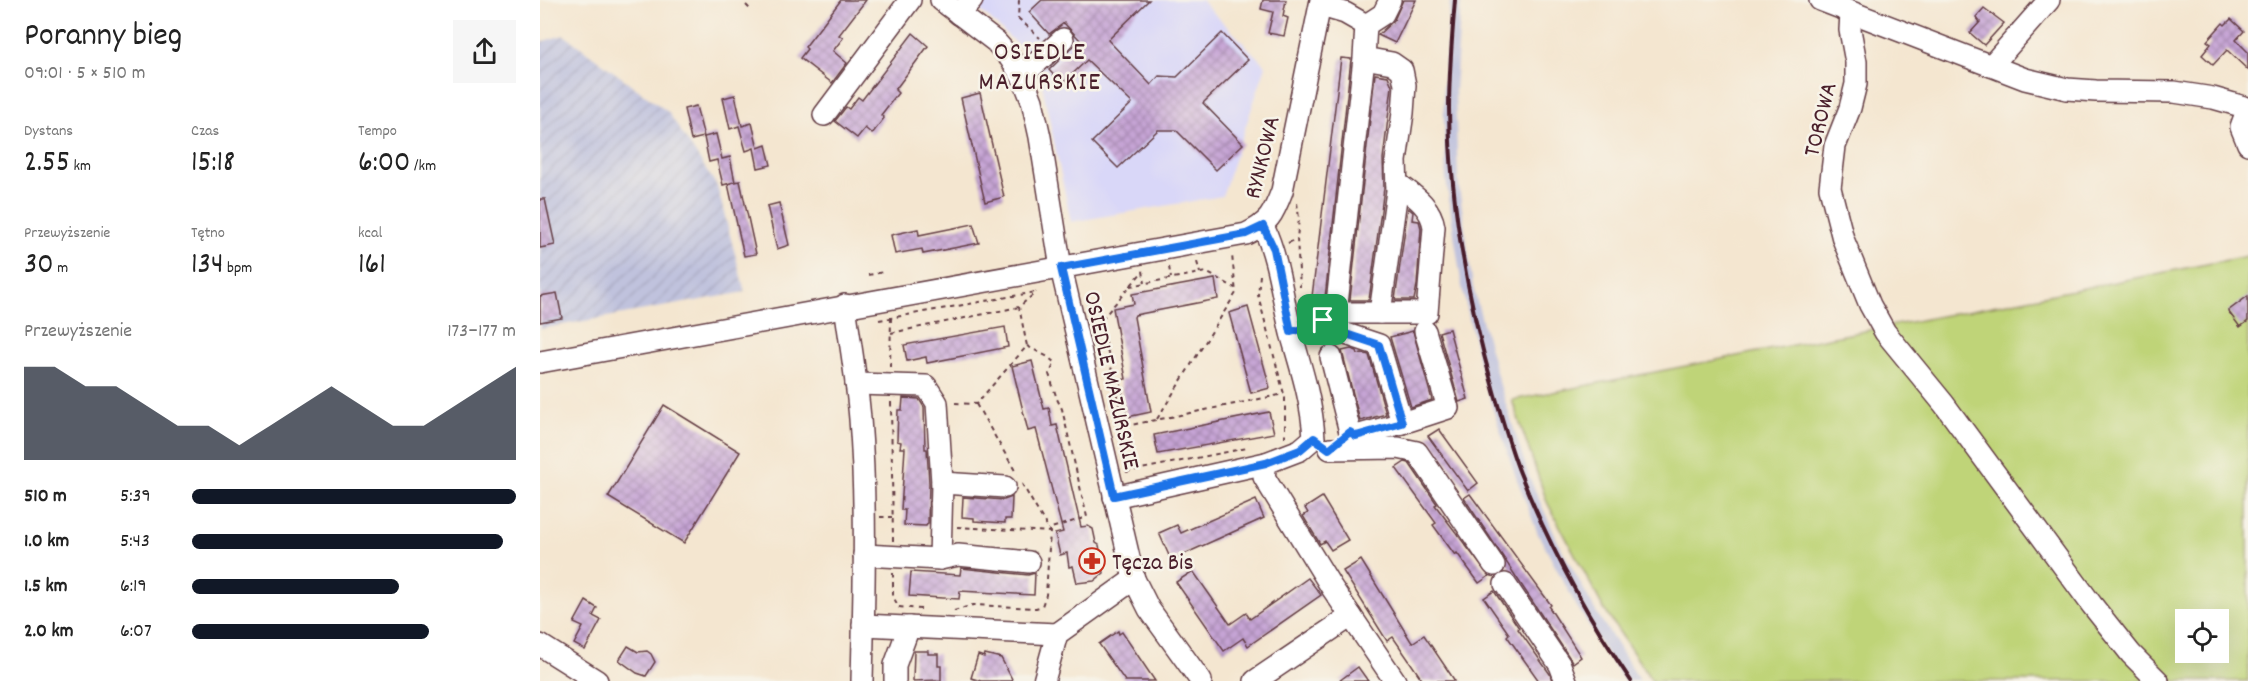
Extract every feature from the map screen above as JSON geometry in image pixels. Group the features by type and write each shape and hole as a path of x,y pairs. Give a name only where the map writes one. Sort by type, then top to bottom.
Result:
{"street":[{"path":"824,115 910,0"},
{"name":"OSIEDLE MAZURSKIE","path":"941,0 965,7 1010,58 1022,76 1032,101 1061,268 1134,579 1149,609 1201,681"},
{"path":"1366,25 1383,14 1390,0"},
{"path":"1820,0 2025,79 2067,89 2096,92 2174,92 2213,98 2248,108 2241,127 2248,144"},
{"path":"1990,66 2049,0"},
{"path":"1321,3 1348,6 1366,25 1364,58 1329,316"},
{"name":"RYNKOWA","path":"540,362 1246,234 1263,226 1274,213 1282,191 1321,3"},
{"name":"TOROWA","path":"1851,13 1850,30 1856,63 1856,84 1850,108 1834,146 1830,188 1843,239 1870,305 1886,332 1944,404 2099,613 2131,654 2158,681"},
{"path":"1022,76 1053,40"},
{"path":"1364,58 1392,63 1402,70 1405,85 1380,313"},
{"path":"1291,332 1306,328 1329,316 1427,313 1434,227 1432,216 1418,198 1396,183"},
{"path":"1263,226 1274,249 1291,332 1322,443"},
{"path":"845,305 856,384 863,462 862,681"},
{"path":"1329,316 1346,334 1379,345 1402,423"},
{"path":"1331,357 1350,432 1356,436 1448,408 1425,331"},
{"path":"856,384 926,386 937,403 942,483 940,559"},
{"path":"1114,496 1276,460 1350,432"},
{"path":"1322,443 1398,448 1417,452 1494,565"},
{"path":"1276,460 1264,477 1351,616 1395,681"},
{"path":"942,483 1005,487"},
{"path":"864,555 940,559 958,555 1029,562"},
{"path":"863,625 1057,634 1134,579"},
{"path":"1505,584 1560,665 1566,681"},
{"path":"1255,681 1351,616"},
{"path":"895,681 898,627"},
{"path":"1044,681 1057,634"},
{"path":"540,645 597,681"}],"path":[{"path":"1019,0 1018,18 1053,40"},
{"path":"746,5 752,11"},
{"path":"1296,197 1299,218 1297,239 1301,294"},
{"path":"1157,419 1236,293 1232,255"},
{"path":"1197,262 1200,273"},
{"path":"1169,267 1172,278"},
{"path":"1095,327 1143,271 1145,283"},
{"path":"1260,271 1258,295 1284,394 1276,460"},
{"path":"868,275 884,272"},
{"path":"1130,286 1206,272 1235,288"},
{"path":"898,627 899,607 893,596 891,318 1036,292"},
{"path":"891,333 1019,307 1027,346"},
{"path":"1089,329 1102,326 1124,427"},
{"path":"976,404 1027,346"},
{"path":"941,527 1049,530 1087,517 1062,409 1049,374 1055,363 1027,346"},
{"path":"1112,429 1284,394"},
{"path":"937,403 976,404"},
{"path":"953,611 973,605 1036,608 1042,606 1046,595 1049,530 976,404"},
{"path":"1122,472 1250,447"},
{"path":"899,607 921,609"}],"shaded area":[{"path":"969,0 1201,0 1266,66 1222,196 1071,222 1040,75 1016,43"},
{"path":"1450,0 1461,0 1455,91 1458,180 1473,287 1498,379 1529,477 1559,544 1595,610 1640,681 1624,681 1576,605 1538,534 1484,383 1462,288 1446,179 1443,88"},
{"path":"564,35 668,112 717,186 745,292 540,329 540,42"}],"green space":[{"path":"2248,256 2248,681 1652,681 1604,609 1547,502 1512,400"}],"building":[{"path":"841,0 866,0 839,35 843,38 833,51 847,63 832,83 800,58 807,49 805,47"},
{"path":"1042,0 1149,0 1108,40 1151,85 1159,76 1177,77 1222,33 1248,60 1203,103 1243,144 1216,170 1176,130 1158,130 1118,168 1092,142 1132,103 1087,60 1062,84 1049,70 1080,40 1064,23 1049,34 1029,12"},
{"path":"1263,0 1286,0 1283,16 1288,18 1284,36 1268,33 1273,12 1261,9"},
{"path":"1403,0 1416,0 1395,43 1378,35 1394,20"},
{"path":"1984,8 2004,23 1984,45 1970,33 1980,22 1976,17"},
{"path":"2231,19 2244,31 2236,40 2248,52 2248,70 2227,50 2213,65 2202,55 2211,44 2207,41 2223,23 2225,25"},
{"path":"913,33 928,46 895,90 898,93 881,115 884,118 872,134 865,128 857,138 835,121 846,107 849,109 858,97 862,100"},
{"path":"1341,58 1351,59 1324,307 1311,305"},
{"path":"1375,74 1388,76 1392,86 1383,159 1384,188 1369,300 1350,300"},
{"path":"980,93 1004,197 985,202 961,98"},
{"path":"735,95 742,126 752,123 758,148 766,145 771,165 758,168 754,148 746,151 739,126 730,129 723,98"},
{"path":"696,106 704,137 691,140 684,109"},
{"path":"716,134 722,159 730,157 735,182 740,181 756,254 744,256 728,184 734,182 723,185 717,160 709,162 704,137"},
{"path":"540,199 545,199 555,245 540,248"},
{"path":"779,203 789,245 777,249 767,206"},
{"path":"1408,208 1413,212 1412,220 1419,221 1421,228 1417,285 1414,300 1395,300"},
{"path":"973,224 979,243 923,254 922,249 895,254 891,235 918,229 919,235"},
{"path":"1215,279 1218,299 1135,315 1151,412 1127,417 1120,380 1126,379 1113,308 1134,304 1132,294"},
{"path":"557,293 562,318 540,322 540,296"},
{"path":"2248,296 2248,321 2240,327 2228,311"},
{"path":"1248,307 1270,388 1251,393 1229,313"},
{"path":"1005,327 1008,347 927,363 926,357 907,361 904,345"},
{"path":"1449,329 1468,399 1459,402 1439,332"},
{"path":"1413,331 1432,400 1411,407 1390,337"},
{"path":"1351,349 1357,351 1358,354 1369,355 1386,414 1360,421 1342,351"},
{"path":"1032,361 1044,409 1049,408 1052,426 1057,425 1081,527 1088,526 1093,529 1096,543 1099,545 1104,573 1094,581 1077,583 1073,566 1069,567 1067,553 1060,555 1055,534 1063,532 1036,429 1028,431 1012,366"},
{"path":"903,398 919,399 924,407 929,483 926,526 904,525 905,510 901,510 905,448 900,448 901,442 897,441 898,410 902,410"},
{"path":"664,405 740,452 684,543 608,497"},
{"path":"1269,412 1274,433 1158,454 1154,435"},
{"path":"1439,429 1478,483 1468,491 1428,436"},
{"path":"1405,462 1409,463 1437,504 1435,505 1489,576 1479,583 1433,525 1436,523 1396,468"},
{"path":"1470,494 1551,605 1549,607 1581,657 1573,663 1464,498"},
{"path":"963,497 1004,500 1012,497 1011,519 1005,519 1005,523 974,521 974,518 962,517"},
{"path":"1322,497 1348,540 1331,550 1325,541 1320,544 1303,516 1308,513 1305,508"},
{"path":"1256,500 1264,518 1171,560 1159,533 1177,525 1181,533"},
{"path":"1361,560 1412,643 1424,635 1455,681 1423,681 1393,637 1387,641 1343,571"},
{"path":"961,568 1028,575 1035,573 1034,595 960,591 959,599 909,596 911,572 960,575"},
{"path":"1193,571 1230,624 1246,613 1250,619 1308,578 1321,595 1248,646 1243,638 1224,651 1176,582"},
{"path":"1494,591 1550,674 1552,681 1539,681 1507,636 1509,634 1484,598"},
{"path":"586,601 597,608 593,616 601,620 585,650 574,644 583,627 574,623"},
{"path":"1118,631 1119,634 1122,632 1155,681 1125,681 1099,644"},
{"path":"628,646 638,652 647,651 651,654 655,662 646,676 637,673 619,660"},
{"path":"914,651 938,654 941,680 913,681"},
{"path":"985,654 1001,658 1013,681 981,681 971,678 978,655 984,657"},
{"path":"1358,667 1368,681 1339,681"}],"railway":[{"path":"1455,0 1449,95 1453,182 1462,254 1485,360 1513,454 1543,527 1584,606 1631,681"}],"place":[{"name":"Tęcza Bis","path":"1092,561"}],"district":[{"name":"OSIEDLE MAZURSKIE","path":"1040,65"}],"route":[{"path":"1263,226 1274,249 1291,332 1323,320 1346,334 1379,345 1402,423 1356,436 1350,432 1329,449 1314,438 1300,450 1266,463 1114,496 1061,268 1246,234 1263,226"}]}
